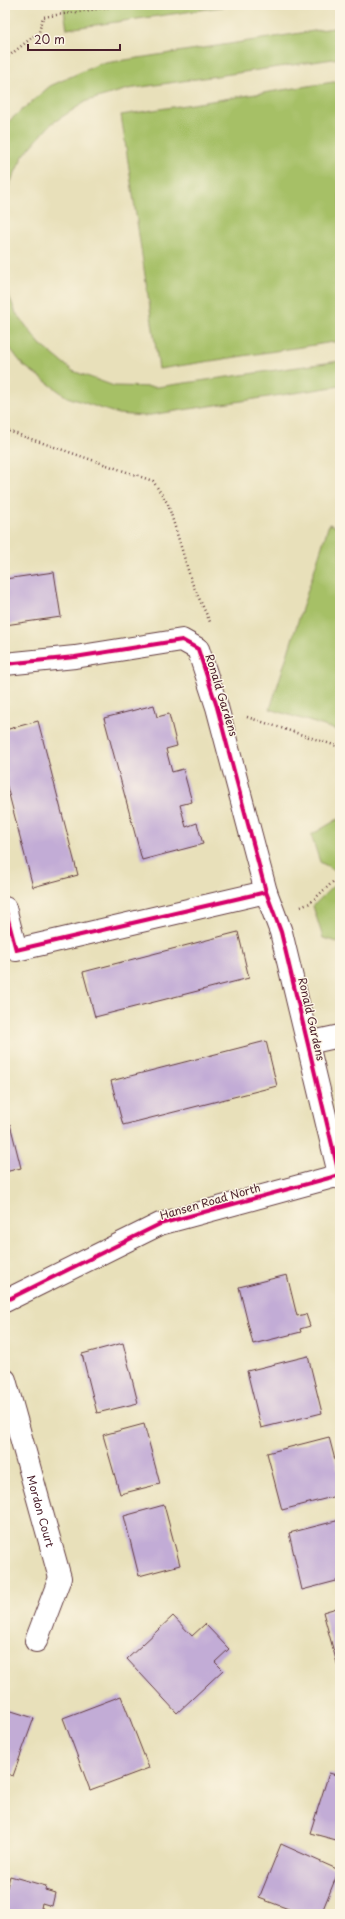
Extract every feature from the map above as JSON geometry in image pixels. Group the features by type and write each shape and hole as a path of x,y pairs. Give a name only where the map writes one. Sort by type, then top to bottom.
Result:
{"street":[{"name":"Ronald Gardens","path":"5,664 76,657 182,640 198,649 217,707 266,892 276,916 340,1176"},
{"path":"5,908 16,950 266,892"},
{"path":"308,1043 340,1036"},
{"name":"Hansen Road North","path":"5,1301 160,1224 340,1176"},
{"name":"Mordon Court","path":"5,1380 60,1578 36,1641"}],"path":[{"path":"5,59 39,32 43,17 124,5"},
{"path":"5,430 152,481 168,504 192,583 217,637 198,649"},
{"path":"217,707 340,747"},
{"path":"276,916 310,903 336,879 340,880"}],"green space":[{"path":"63,5 236,5 67,29"},
{"path":"340,27 340,58 128,89 87,101 51,124 23,156 5,194 5,128 9,121 50,86 99,64"},
{"path":"340,81 340,341 159,369 121,115"},
{"path":"5,286 16,313 40,344 73,371 114,386 157,387 340,361 340,386 144,416 118,414 67,397 23,365 5,342"},
{"path":"329,524 340,528 340,731 270,709"},
{"path":"338,819 340,820 340,873 320,862 311,835"},
{"path":"337,882 340,883 340,943 323,938 313,906"}],"building":[{"path":"54,572 61,617 5,625 5,579"},
{"path":"154,705 157,717 169,714 177,746 166,749 172,772 183,769 192,802 180,805 186,827 197,823 203,844 142,860 104,718"},
{"path":"38,721 78,875 33,887 5,779 5,730"},
{"path":"238,932 249,978 95,1017 83,972"},
{"path":"266,1041 277,1086 123,1125 111,1081"},
{"path":"10,1124 21,1168 5,1172 5,1125"},
{"path":"287,1275 297,1316 306,1314 310,1326 300,1329 301,1332 253,1344 239,1287"},
{"path":"123,1343 138,1403 97,1413 82,1354"},
{"path":"308,1356 322,1413 261,1428 247,1371"},
{"path":"144,1424 160,1484 120,1494 103,1435"},
{"path":"329,1437 340,1479 340,1495 282,1510 267,1453"},
{"path":"164,1505 180,1565 139,1576 124,1516"},
{"path":"340,1520 340,1580 302,1590 289,1533"},
{"path":"340,1607 340,1667 338,1667 323,1612"},
{"path":"173,1616 192,1636 205,1624 229,1649 215,1662 223,1670 177,1713 127,1659"},
{"path":"121,1696 149,1768 90,1790 63,1718"},
{"path":"5,1709 34,1718 13,1776 5,1773"},
{"path":"329,1773 340,1776 340,1841 310,1833"},
{"path":"281,1844 339,1870 321,1914 302,1914 259,1898"},
{"path":"10,1876 46,1886 45,1890 55,1893 52,1906 42,1903 42,1914 5,1914 5,1894"}],"cycle path":[{"path":"5,664 75,657 182,640 198,649 217,707 266,892 281,932 340,1178"},
{"path":"5,908 16,950 266,892"},
{"path":"5,1301 160,1224 340,1175"}]}
